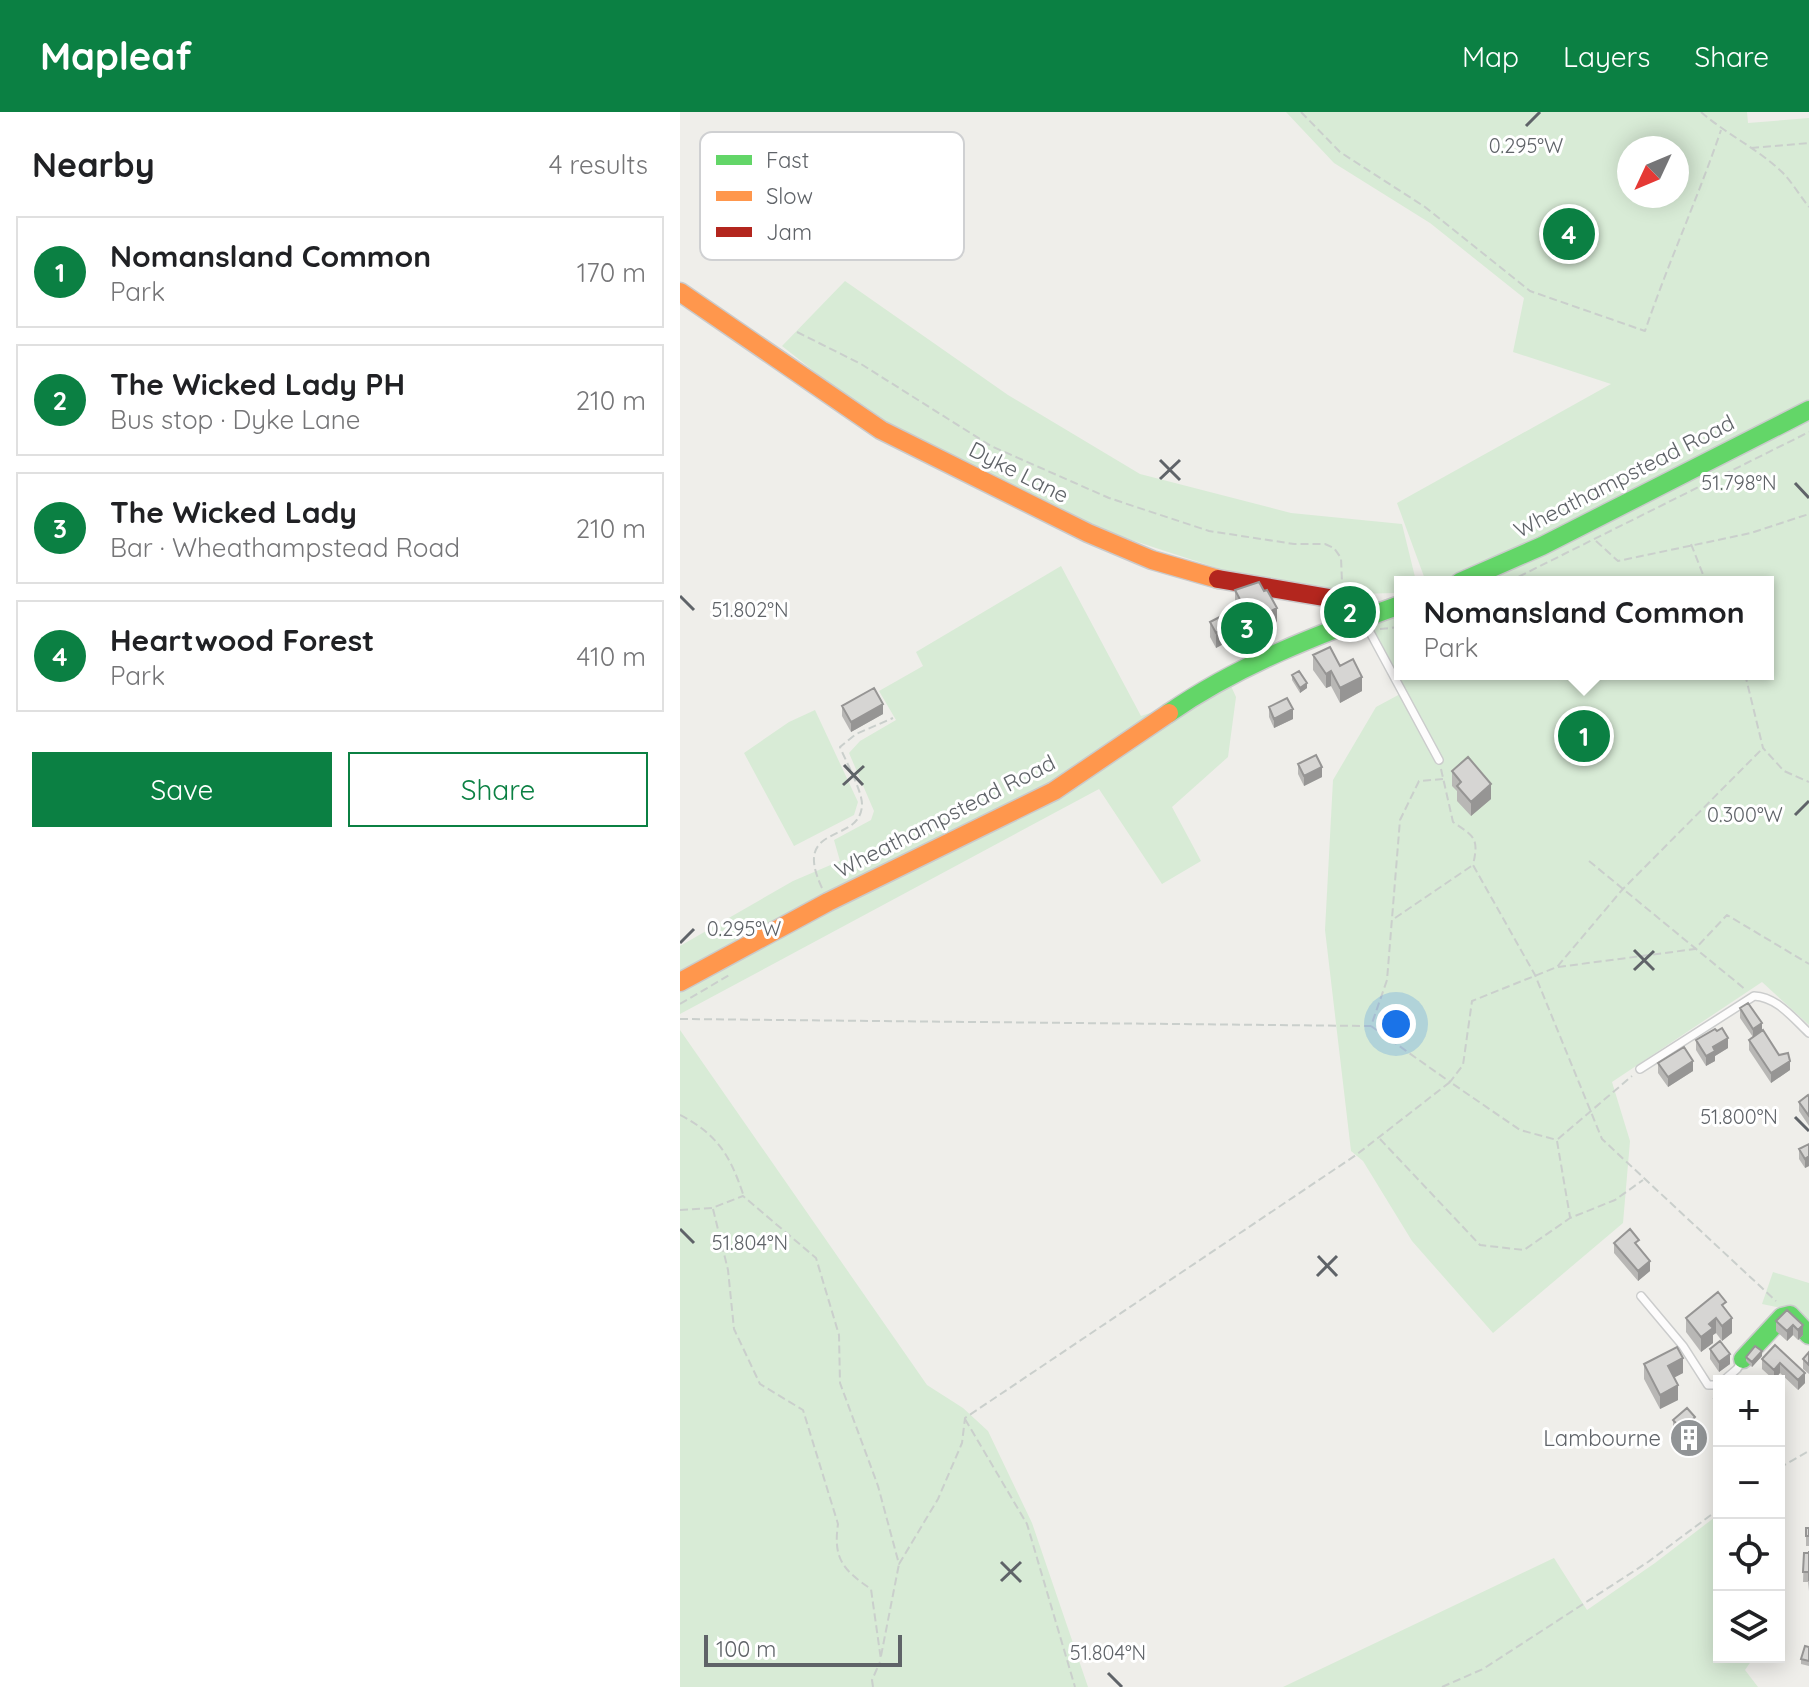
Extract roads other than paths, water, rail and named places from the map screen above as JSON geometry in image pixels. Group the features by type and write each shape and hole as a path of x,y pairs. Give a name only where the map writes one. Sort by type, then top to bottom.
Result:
{"main road":[{"name":"Dyke Lane","path":"680,292 881,430 1088,533 1152,560 1229,582 1343,600 1359,608 1367,622"},
{"name":"Wheathampstead Road","path":"1474,576 1542,546 1809,410"},
{"name":"Wheathampstead Road","path":"680,982 828,902 1054,791 1231,674 1311,637 1367,622 1394,608"},
{"path":"1743,1359 1782,1317 1790,1315 1809,1335"}],"lane":[{"path":"1367,622 1394,674"},
{"path":"1397,680 1439,760"},
{"path":"1640,1069 1754,996 1765,996 1775,1002 1809,1033"},
{"path":"1641,1296 1683,1346 1708,1385 1713,1384"},
{"path":"1730,1375 1743,1359"}],"place":[{"name":"Heartwood Forest","path":"1569,234"},
{"name":"The Wicked Lady PH","path":"1350,612"},
{"name":"The Wicked Lady","path":"1247,628"},
{"name":"Nomansland Common","path":"1584,736"},
{"name":"Lambourne","path":"1689,1438"}]}
